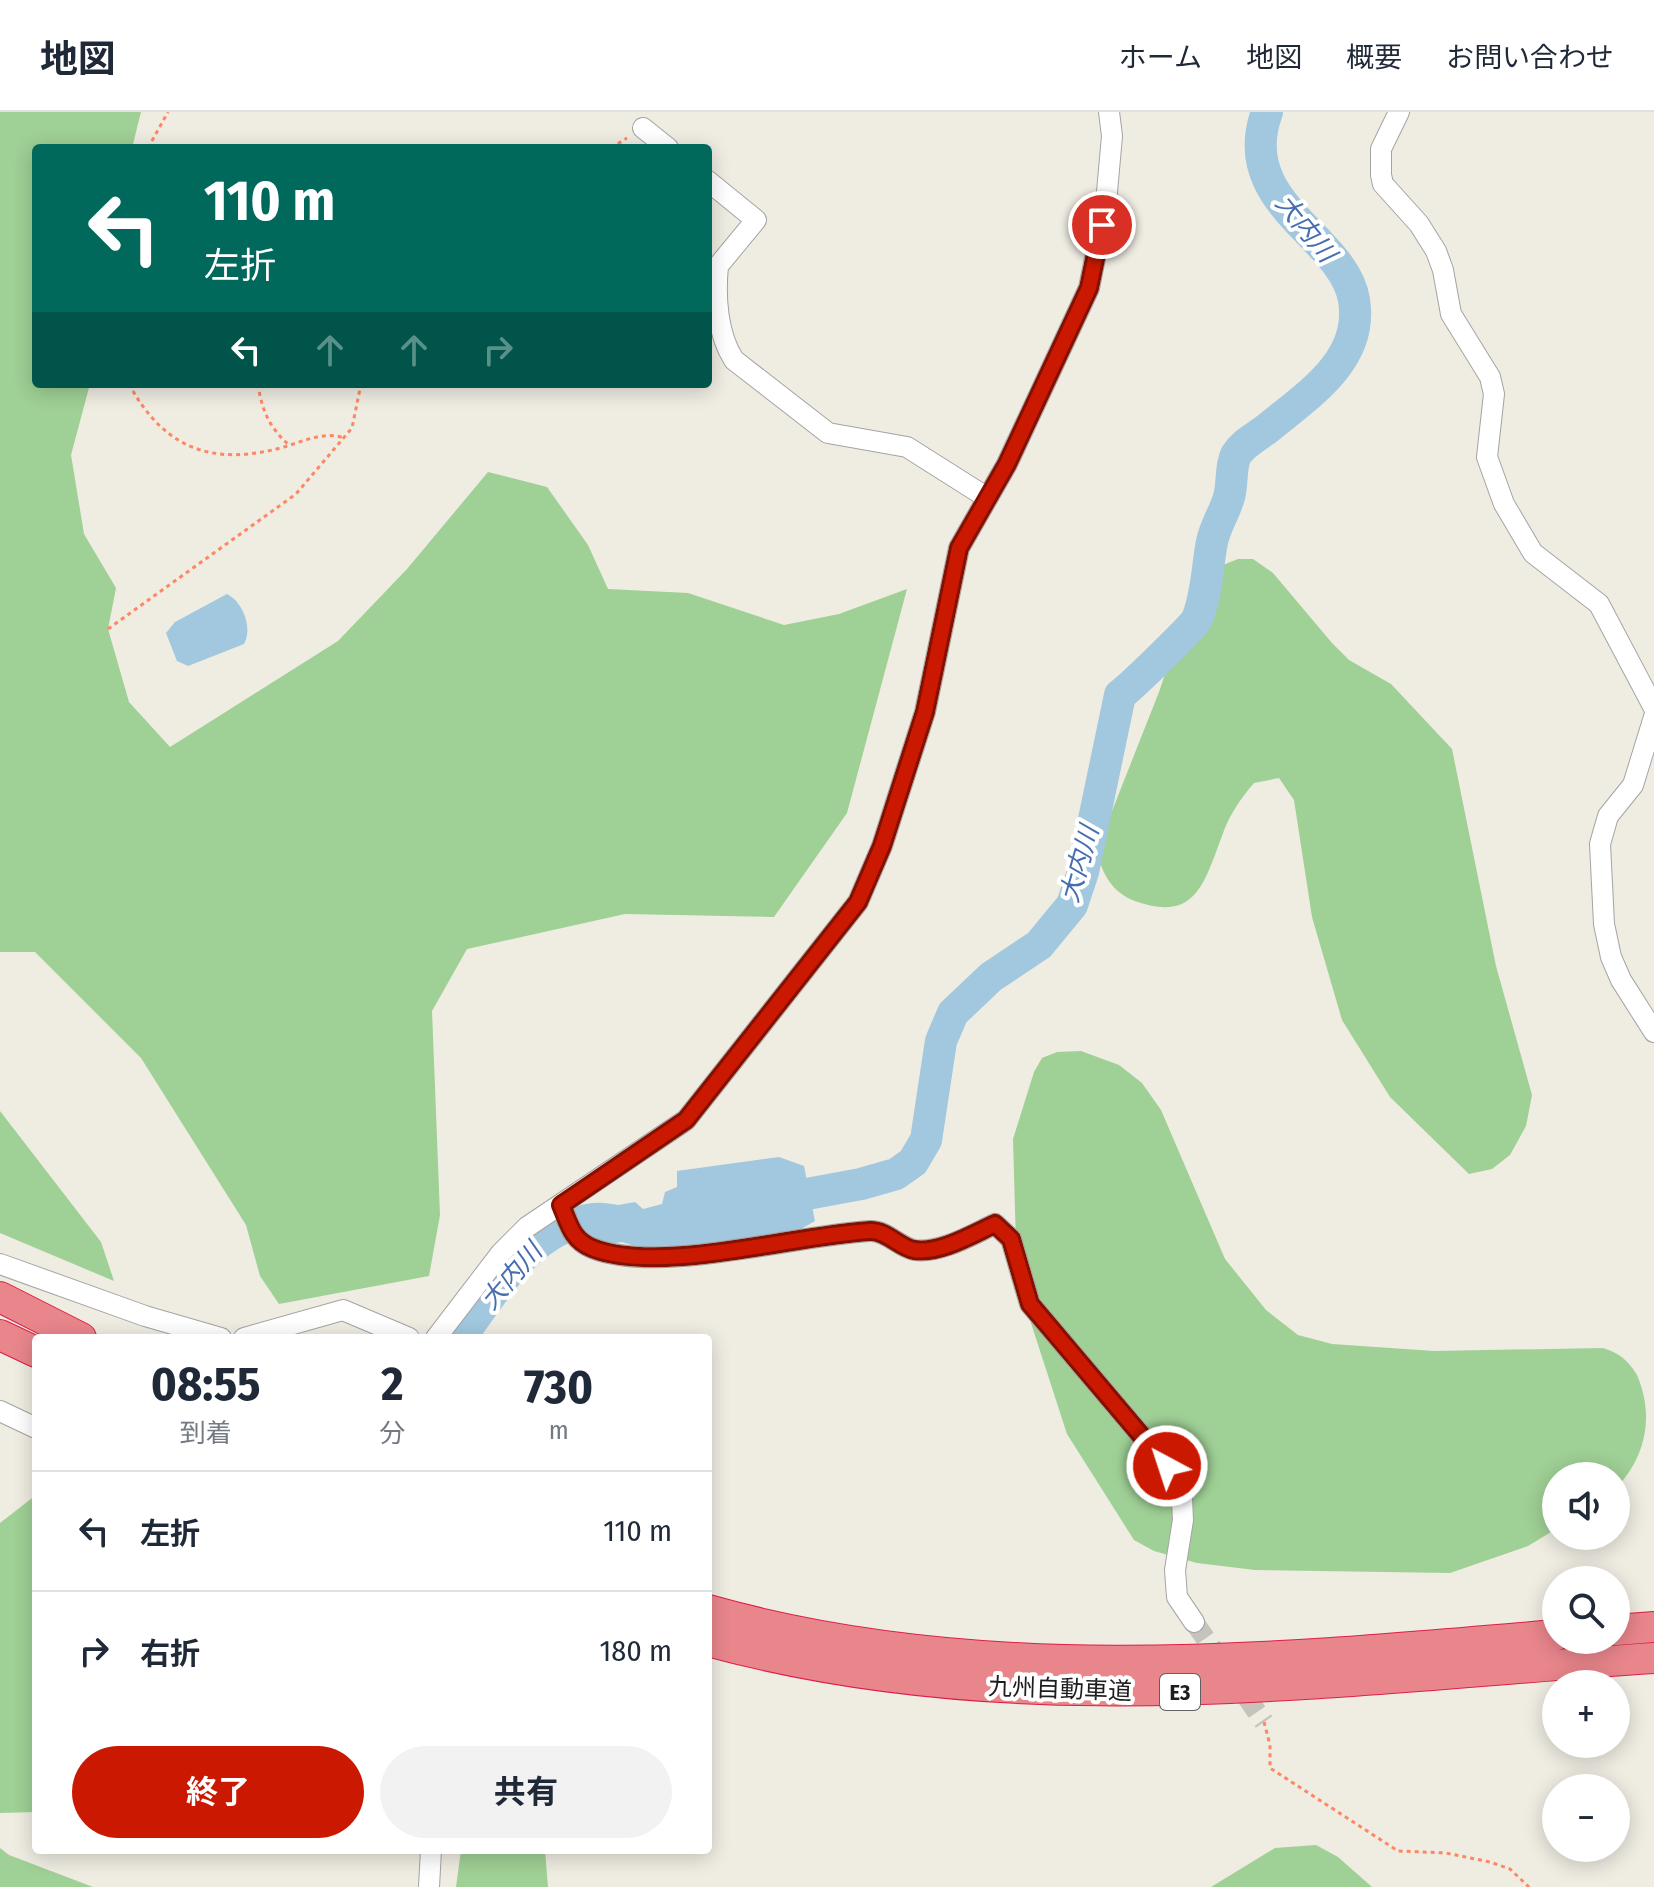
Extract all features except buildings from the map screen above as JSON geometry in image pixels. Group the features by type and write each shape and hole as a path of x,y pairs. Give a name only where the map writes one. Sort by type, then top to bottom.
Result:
{"highway":[{"path":"0,1297 73,1334"},
{"path":"0,1335 32,1350"},
{"path":"0,1358 32,1370"},
{"name":"九州自動車道","path":"712,1611 882,1645 1064,1662 1185,1661 1542,1636"},
{"path":"1630,1629 1654,1627"},
{"name":"九州自動車道","path":"712,1642 875,1674 983,1687 1087,1692 1190,1692 1654,1658"}],"street":[{"path":"439,1334 501,1253 527,1227 686,1120 858,902 882,846 925,712 959,548 1007,464 1089,288 1106,203 1112,136 1109,112"},
{"path":"1399,112 1381,149 1383,184 1419,224 1436,251 1443,270 1451,314 1490,377 1494,394 1487,457 1504,504 1533,553 1599,604 1654,708"},
{"path":"643,128 663,144"},
{"path":"712,184 756,220 718,266 718,305 725,347 734,360 828,433 907,447 986,497"},
{"path":"1654,717 1639,771 1633,785 1608,816 1600,844 1604,924 1611,957 1621,980 1654,1032"},
{"path":"561,1205 574,1236 582,1243 623,1257 705,1253 874,1230 914,1250 961,1239 995,1224 1011,1239 1030,1304 1167,1466 1182,1499 1183,1520 1175,1570 1177,1597 1194,1622"},
{"path":"0,1264 145,1316 207,1334"},
{"path":"258,1334 343,1310 400,1334"},
{"path":"0,1411 32,1426"},
{"path":"429,1887 431,1854"}],"path":[{"path":"150,144 168,112"},
{"path":"131,388 148,415 177,443 205,454 270,451 331,433 344,438"},
{"path":"259,388 261,405 271,430 289,445"},
{"path":"108,629 296,494 352,428 360,388"},
{"path":"1264,1722 1270,1745 1270,1768 1398,1851 1446,1853 1490,1862 1510,1869 1529,1887"}],"green space":[{"path":"0,112 141,112 133,144 32,144 32,388 89,388 71,455 84,534 116,588 108,629 129,702 170,747 338,641 407,569 488,472 547,487 588,545 608,589 688,593 784,625 839,614 907,589 847,813 774,917 625,914 467,949 432,1011 440,1215 429,1276 279,1304 260,1276 246,1225 141,1058 35,952 0,952"},
{"path":"1238,559 1253,559 1273,573 1349,660 1391,684 1452,749 1496,966 1532,1095 1526,1126 1510,1155 1492,1169 1469,1174 1390,1097 1342,1020 1312,917 1294,800 1279,778 1254,783 1244,795 1228,822 1203,883 1185,902 1172,907 1135,901 1113,887 1101,866 1097,849 1159,692 1195,585 1213,569"},
{"path":"1081,1051 1119,1065 1142,1083 1161,1110 1225,1259 1266,1310 1298,1335 1332,1344 1434,1351 1609,1350 1623,1358 1634,1370 1645,1405 1641,1449 1630,1470 1630,1462 1542,1462 1542,1538 1528,1546 1450,1573 1255,1570 1197,1563 1154,1551 1134,1540 1067,1434 1017,1280 1013,1139 1034,1072 1042,1058 1057,1052"},
{"path":"0,1111 101,1242 114,1281 0,1233"},
{"path":"32,1498 32,1812 0,1813 0,1523"},
{"path":"1316,1845 1338,1857 1372,1887 1211,1887 1275,1848"},
{"path":"0,1848 9,1855 93,1887 0,1887"},
{"path":"460,1854 545,1854 548,1887 456,1887"}],"water":[{"path":"227,594 238,603 245,616 247,638 244,644 188,666 177,661 166,633 175,622"},
{"path":"779,1157 804,1166 815,1221 789,1236 653,1252 622,1242 603,1245 591,1242 595,1225 590,1210 635,1202 643,1209 662,1204 665,1192 677,1187 677,1171"}],"waterway":[{"name":"大内川","path":"769,1201 861,1184 896,1174 913,1162 926,1140 941,1041 953,1013 991,977 1039,945 1072,905 1083,872 1120,695 1197,619 1205,591 1212,542 1229,497 1236,455 1315,389 1342,358 1350,341 1355,321 1354,300 1346,277 1277,195 1265,171 1261,144 1267,112"},
{"name":"大内川","path":"463,1334 516,1264 551,1234 571,1224 594,1219 637,1225"}],"tunnel":[{"path":"1194,1622 1264,1722"}],"route":[{"path":"1102,225 1089,288 1007,464 959,548 925,712 882,846 858,902 728,1071 686,1120 561,1205 574,1236 582,1243 623,1257 705,1253 874,1230 914,1250 961,1239 995,1224 1011,1239 1030,1304 1167,1466"}]}
